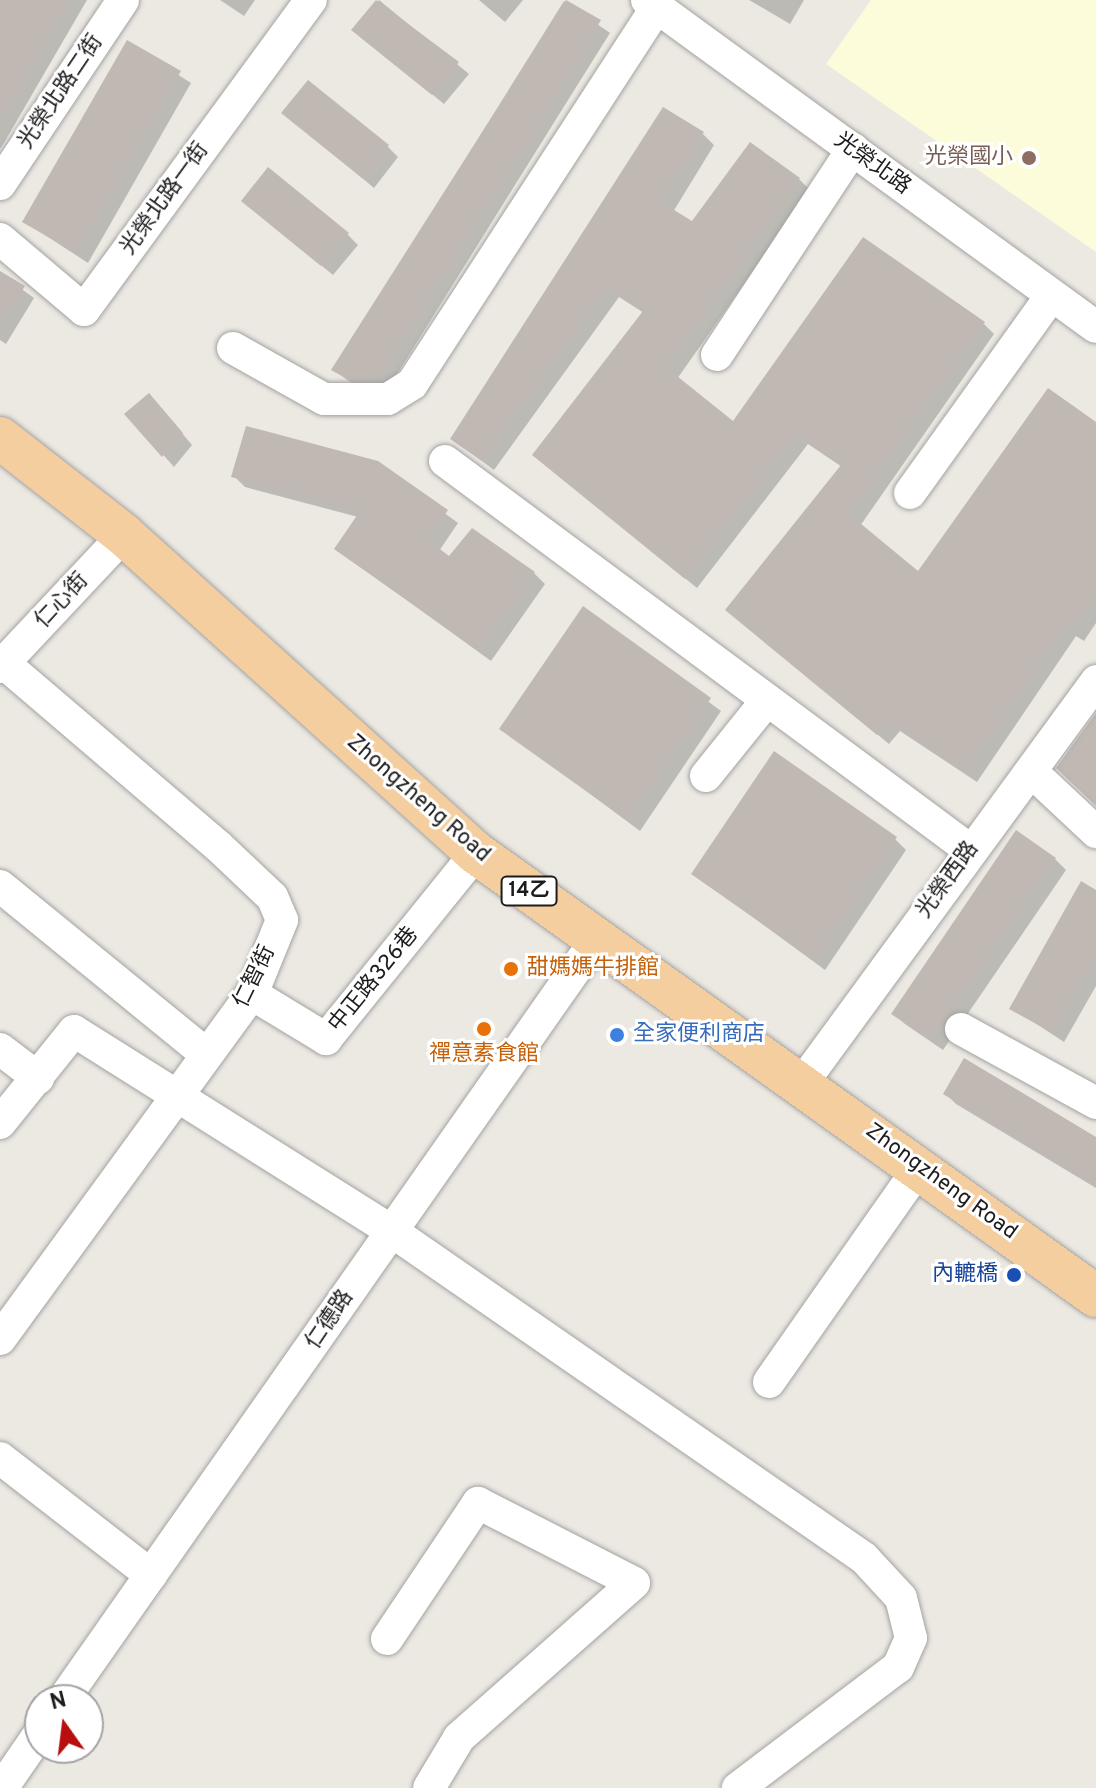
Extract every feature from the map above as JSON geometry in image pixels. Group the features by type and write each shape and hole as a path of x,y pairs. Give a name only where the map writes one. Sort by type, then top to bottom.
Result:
{"main road":[{"name":"Zhongzheng Road","path":"0,438 124,535 476,853 596,940 803,1082 1096,1296"}],"street":[{"name":"光榮北路二街","path":"0,184 123,0"},
{"name":"光榮北路一街","path":"0,239 84,310 311,0"},
{"name":"光榮北路","path":"652,4 1096,327"},
{"path":"233,348 324,399 388,399 412,384 652,4"},
{"path":"717,355 853,149"},
{"path":"910,493 1051,296"},
{"path":"445,461 970,850"},
{"name":"仁心街","path":"2,665 124,535"},
{"name":"仁智街","path":"0,1339 252,994 282,920 272,897 2,665"},
{"name":"光榮西路","path":"803,1082 1096,681"},
{"path":"706,776 767,700"},
{"path":"1032,772 1096,832"},
{"name":"中正路326巷","path":"252,994 326,1039 476,853"},
{"path":"0,886 207,1055"},
{"name":"仁德路","path":"74,1684 596,940"},
{"path":"961,1029 1091,1091"},
{"path":"0,1123 74,1031 175,1099 390,1230 864,1558 901,1598 911,1638 898,1667 738,1788"},
{"path":"0,1049 38,1078"},
{"path":"769,1382 920,1166"},
{"path":"0,1458 151,1575"},
{"path":"387,1639 478,1503 634,1583 459,1738 429,1788"},
{"path":"2,1788 24,1756"}],"shaded area":[{"name":"光榮國小","path":"871,0 1096,0 1096,252 826,64"}],"building":[{"path":"0,0 70,0 0,121"},
{"path":"376,0 459,62 432,95 351,30"},
{"path":"566,0 601,20 549,110 376,380 349,380 331,370"},
{"path":"127,40 181,71 76,253 22,222"},
{"path":"308,80 389,145 362,178 281,113"},
{"path":"663,107 704,132 661,202 692,221 750,142 800,178 667,368 733,421 863,237 985,322 849,514 918,571 1048,388 1096,422 1096,597 1072,631 1065,626 965,772 888,721 877,735 725,610 841,465 797,434 685,579 532,455 643,311 608,287 482,461 450,439"},
{"path":"268,167 349,233 321,266 241,201"},
{"path":"0,271 25,286 0,325"},
{"path":"149,393 183,433 162,457 124,414"},
{"path":"246,426 378,461 448,510 428,540 449,556 472,528 535,572 479,651 334,549 360,511 231,477"},
{"path":"583,606 711,698 628,821 499,729"},
{"path":"1096,713 1096,806 1056,768"},
{"path":"774,751 897,837 814,960 691,874"},
{"path":"1016,830 1056,858 931,1040 891,1014"},
{"path":"1081,881 1096,890 1096,956 1053,1033 1009,1009"},
{"path":"964,1058 1096,1137 1096,1185 943,1094"}],"place":[{"name":"光榮國小","path":"1029,158"},
{"name":"甜媽媽牛排館","path":"511,969"},
{"name":"禪意素食館","path":"484,1029"},
{"name":"全家便利商店","path":"617,1035"},
{"name":"內轆橋","path":"1014,1275"}]}
